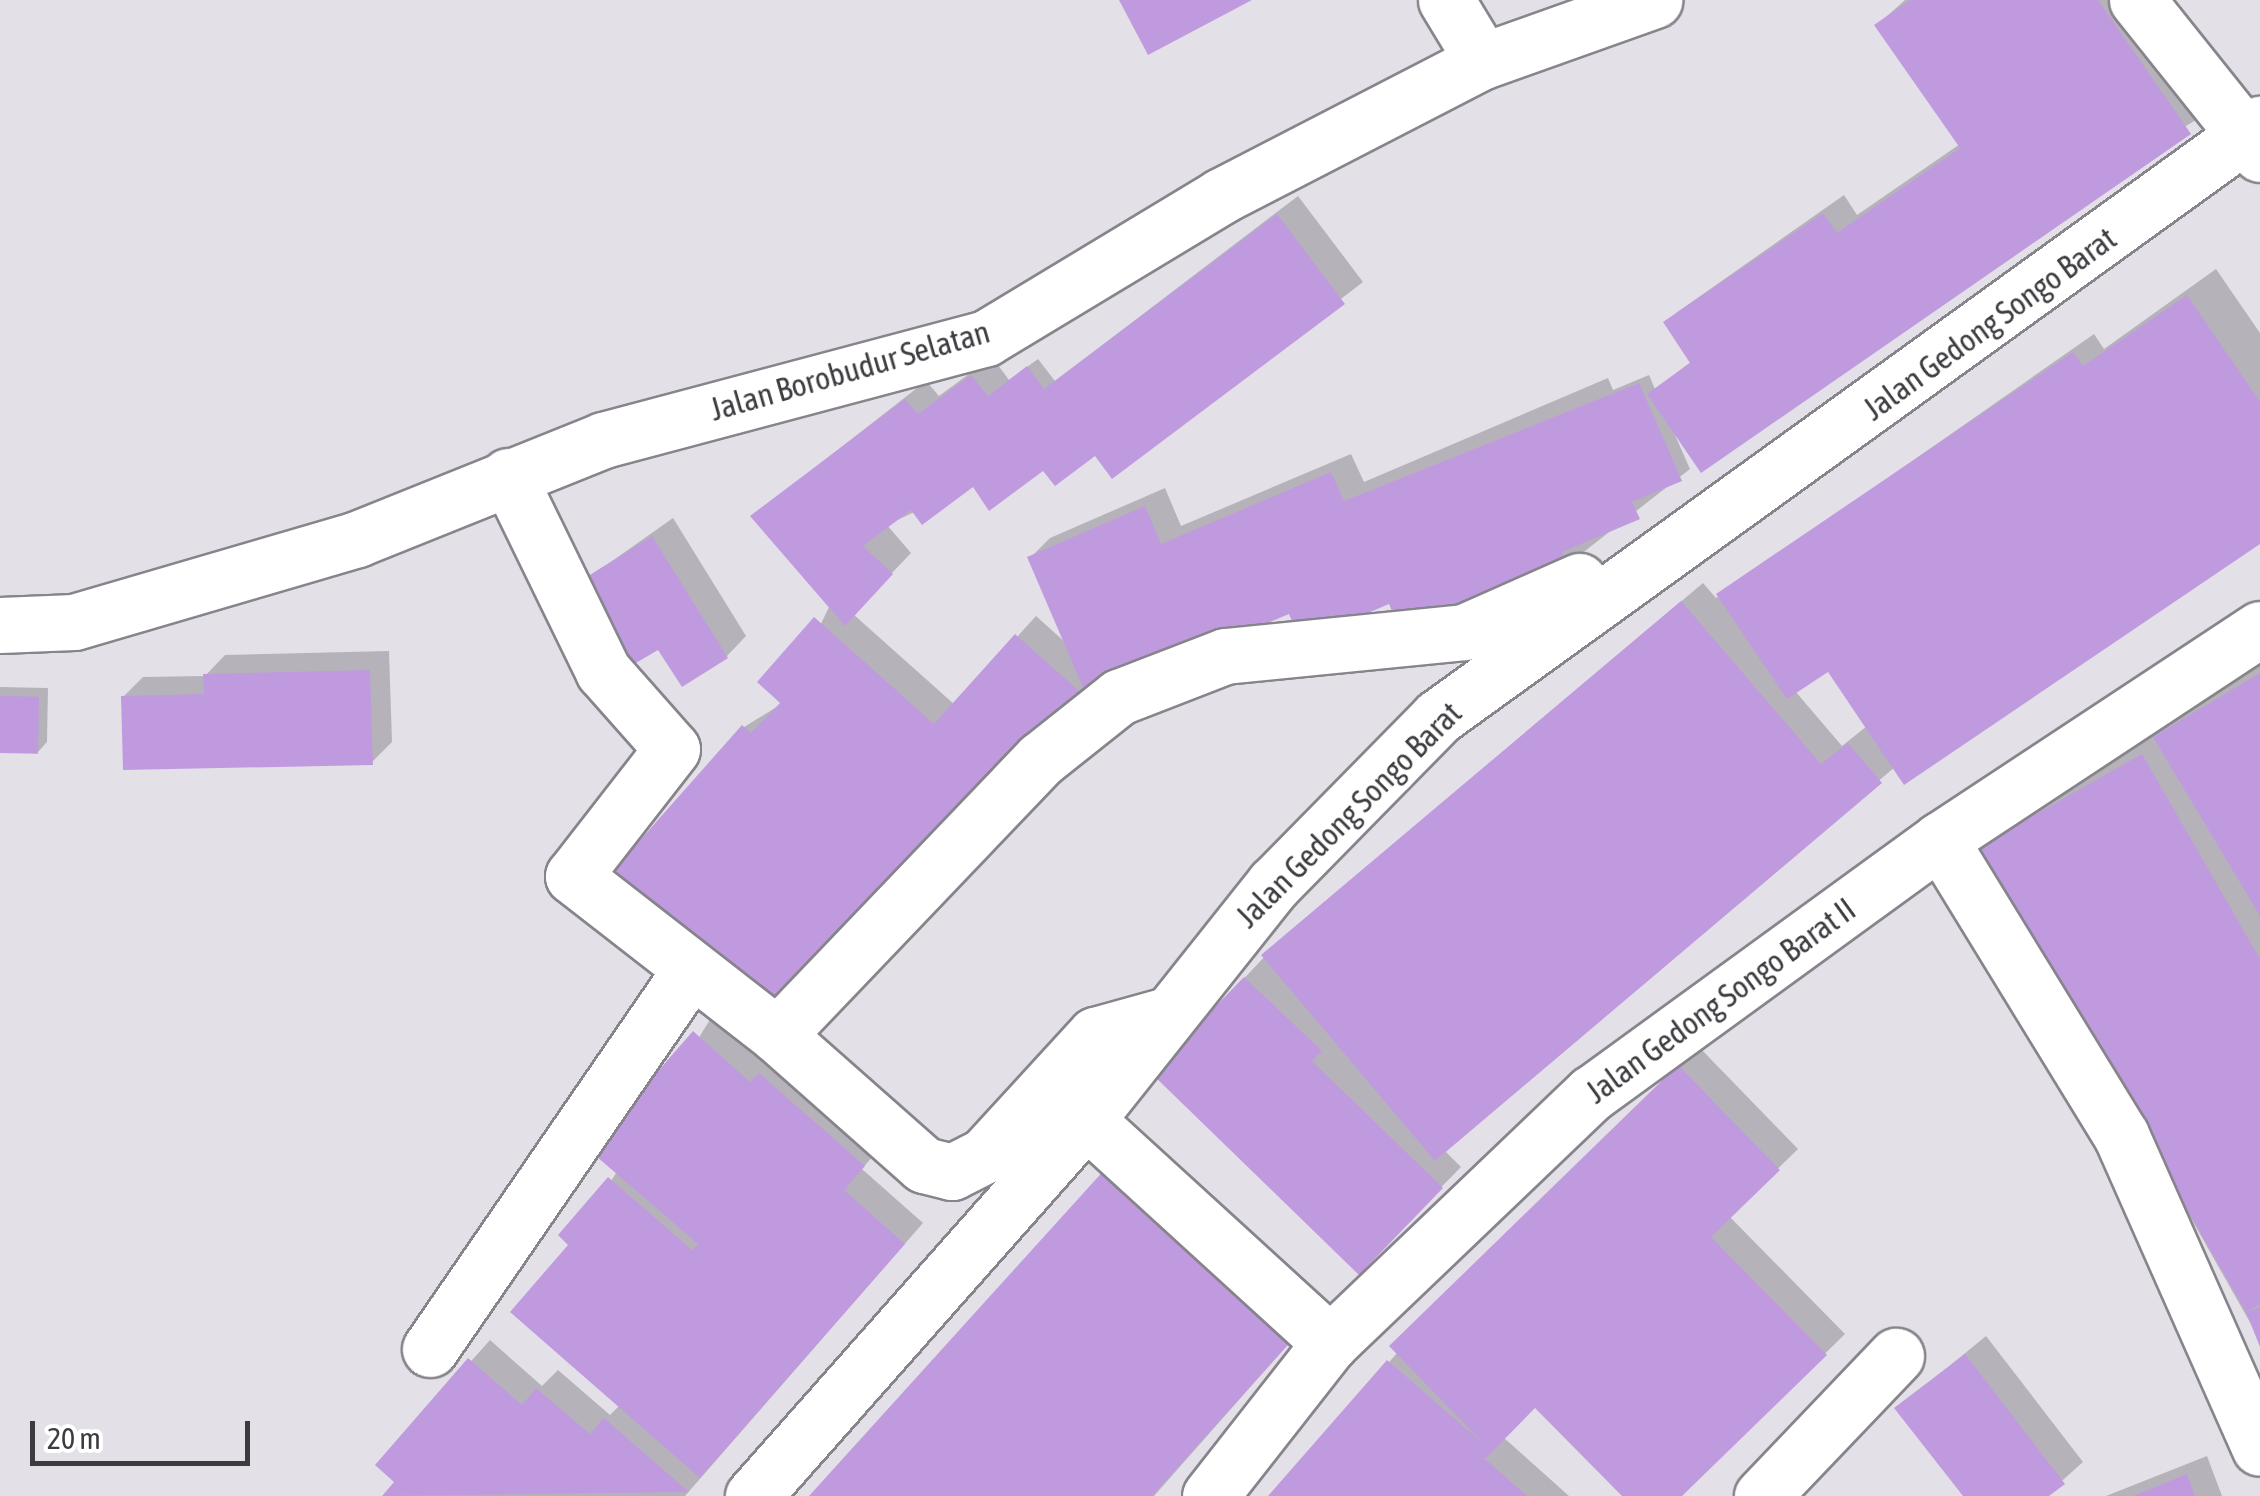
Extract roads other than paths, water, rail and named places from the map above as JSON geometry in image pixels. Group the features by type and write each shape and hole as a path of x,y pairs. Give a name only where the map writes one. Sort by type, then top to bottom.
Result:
{"street":[{"path":"1446,0 1483,61"},
{"name":"Jalan Borobudur Selatan","path":"0,625 74,622 357,539 603,440 986,338 1221,196 1483,61 1654,0"},
{"path":"2137,0 2256,137"},
{"name":"Jalan Gedong Songo Barat","path":"753,1496 1086,1120 1163,1016 1274,884 1438,717 2256,137"},
{"path":"777,1035 1042,759 1119,697 1226,656 1464,632 1521,614 1788,430 1826,410 1896,394"},
{"path":"508,476 585,641 657,730 669,761 571,871 777,1035 924,1165 952,1172 985,1154 1095,1035 1163,1016"},
{"name":"Jalan Gedong Songo Barat II","path":"1210,1496 1330,1343 1592,1092 1940,840 2260,629"},
{"path":"1940,840 2121,1135 2260,1448"},
{"path":"430,1349 692,969"},
{"path":"1086,1120 1330,1343"},
{"path":"1762,1496 1896,1356"}]}
